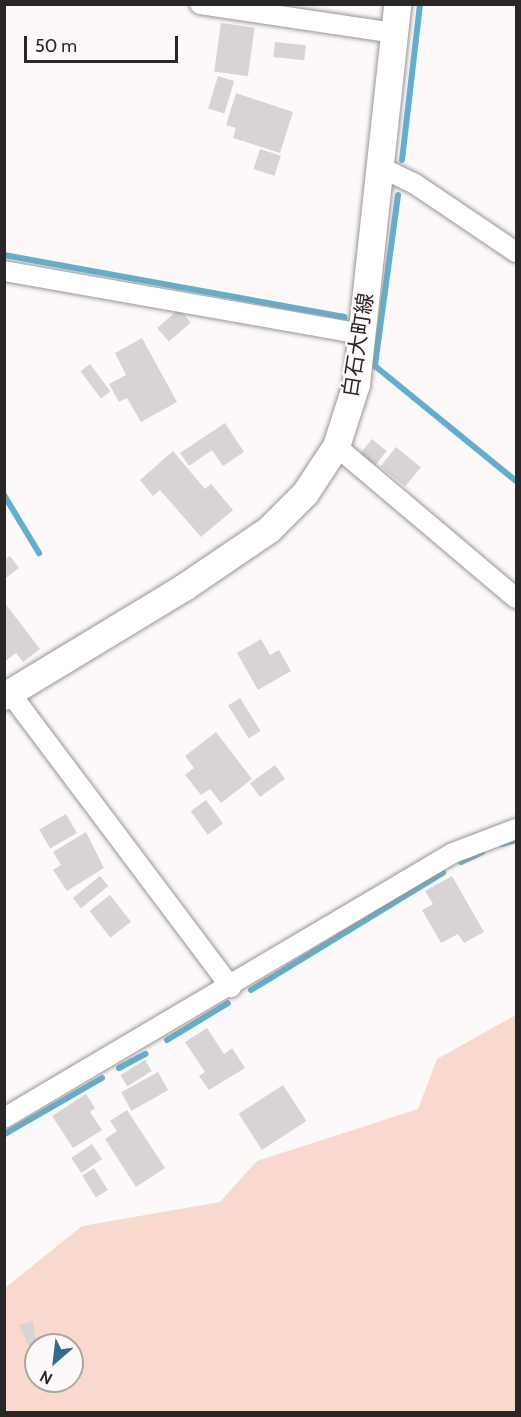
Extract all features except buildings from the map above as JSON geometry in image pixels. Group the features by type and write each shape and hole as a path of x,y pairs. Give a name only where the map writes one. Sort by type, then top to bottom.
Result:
{"main road":[{"name":"白石大町線","path":"8,694 184,587 268,530 305,493 336,446 356,384 363,334 397,4"}],"street":[{"path":"200,4 394,33"},
{"path":"380,167 415,184 516,252"},
{"path":"4,271 363,334"},
{"path":"336,446 516,598"},
{"path":"8,694 231,987"},
{"path":"6,1115 231,987 453,853 516,829"}],"shaded area":[{"path":"516,1015 516,1412 5,1412 5,1288 82,1226 220,1202 257,1161 418,1109 437,1059"}],"waterway":[{"path":"402,160 420,4"},
{"path":"398,195 375,366 516,481"},
{"path":"4,255 344,317"},
{"path":"4,495 39,553"},
{"path":"502,844 516,840"},
{"path":"461,862 482,852"},
{"path":"251,990 443,873"},
{"path":"167,1040 228,1003"},
{"path":"119,1068 145,1054"},
{"path":"5,1134 102,1078"}]}
